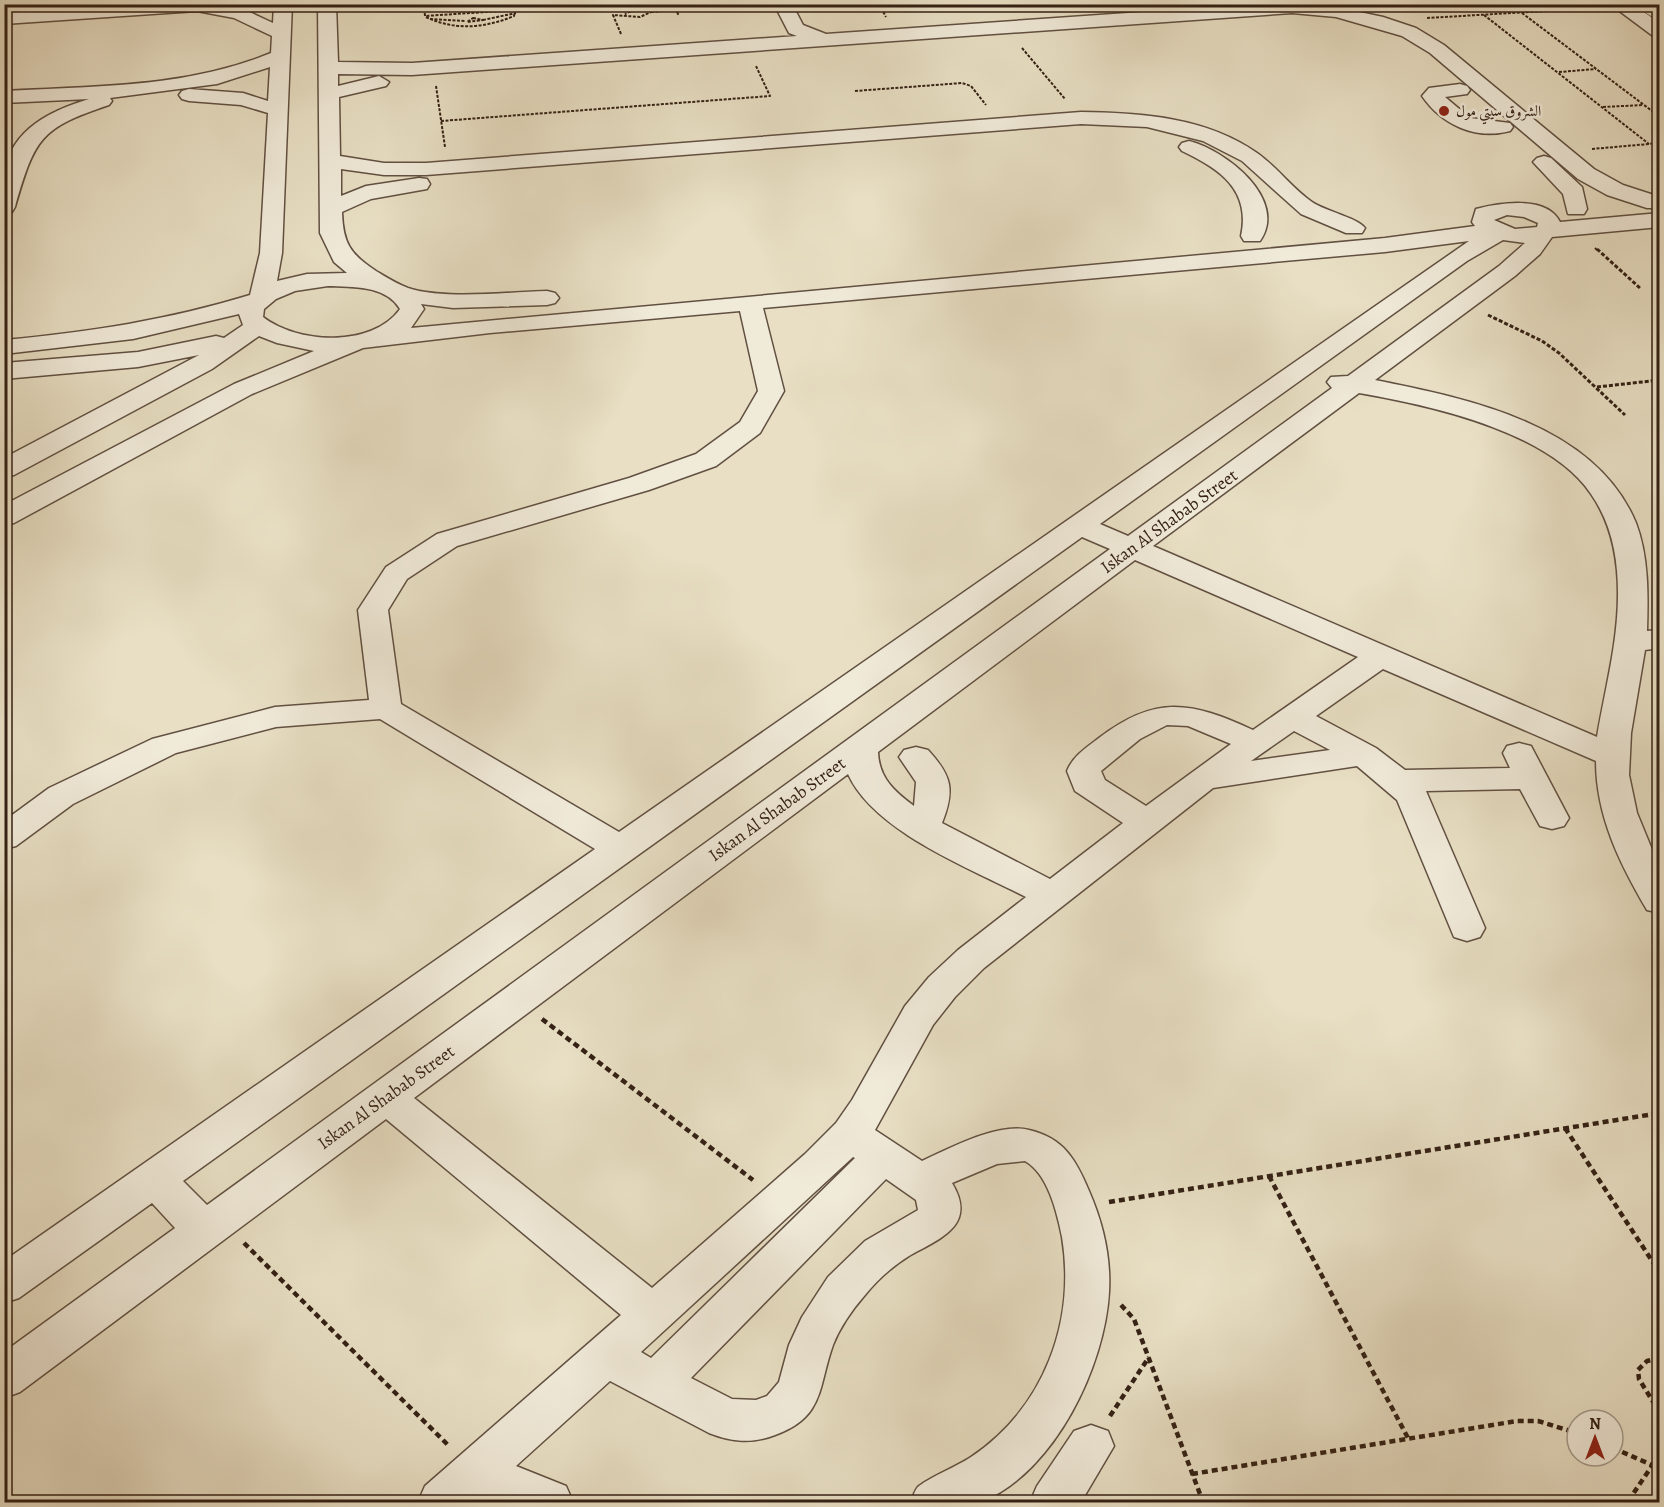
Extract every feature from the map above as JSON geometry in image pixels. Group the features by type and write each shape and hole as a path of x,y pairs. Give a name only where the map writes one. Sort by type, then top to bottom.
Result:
{"main road":[{"path":"1629,8 1659,17"}],"street":[{"path":"4,7 36,4"},
{"path":"4,19 162,6 221,4"},
{"path":"783,4 796,29 824,40"},
{"path":"4,517 243,389 363,340 400,327 409,318 412,309 409,301 346,262 331,233 327,5 283,7 271,253 258,312 268,333 298,341 363,340 490,326 1385,245 1493,225"},
{"path":"199,6 239,14 281,33"},
{"path":"328,94 370,83 754,50 824,40 1212,8 1292,8 1336,12 1377,21 1422,38 1598,182 1658,209"},
{"path":"1629,8 1659,32"},
{"path":"1629,8 1629,19 1659,41"},
{"path":"328,68 412,69 1011,36 1268,17 1320,19 1347,23 1392,37 1408,46 1568,183 1577,200 1554,222"},
{"path":"754,50 768,36 770,26"},
{"path":"4,107 106,100 164,91 235,74 280,56"},
{"path":"1460,90 1436,92 1432,96 1464,126 1503,127"},
{"path":"4,97 164,91 243,99 278,110"},
{"path":"4,207 14,146 57,118 106,100"},
{"path":"329,161 384,169 447,167 1081,118 1146,121 1175,126 1218,139 1264,168 1308,209 1354,228"},
{"path":"329,209 366,194 423,183 1096,131 1142,134 1176,141 1213,160 1244,185 1252,197 1257,210 1257,223 1252,236"},
{"path":"4,1285 1459,256 1493,225 1506,208 1554,222 1658,209"},
{"name":"Iskan Al Shabab Street","path":"4,1378 1462,304 1523,257 1554,222"},
{"path":"718,283 1354,228 1493,225"},
{"path":"1385,245 1459,256"},
{"path":"4,469 203,364 258,312 274,290 308,281 348,280 462,302 563,297"},
{"path":"386,709 373,610 396,573 447,540 639,484 706,460 751,427 771,391 750,303"},
{"path":"4,346 150,331 207,318 258,312"},
{"path":"4,371 169,355 218,342 258,312"},
{"path":"4,326 56,345 62,354 47,368"},
{"path":"1356,329 1467,408"},
{"path":"1291,375 1467,408 1511,425 1550,446 1583,470 1608,496 1622,522 1646,591 1645,640 1612,756 1616,800 1631,845 1659,901"},
{"path":"1080,525 1612,756"},
{"path":"656,1383 867,1145 866,1111 919,1016 942,987 971,959 1146,822 1231,765 1293,717 1381,656"},
{"path":"4,838 61,795 164,746 275,717 386,709 622,849"},
{"path":"1146,822 1087,783 1084,771 1086,765 1146,722 1166,715 1190,717 1251,789 1268,792 1327,778 1328,773 1320,762 1364,755"},
{"path":"1293,717 1364,755 1399,781 1412,796 1467,928"},
{"path":"861,748 861,768 874,789 895,808 923,827 1053,896"},
{"path":"916,758 929,770 935,785 934,801 923,827"},
{"path":"1399,781 1526,765 1552,818"},
{"path":"386,1097 653,1316"},
{"path":"607,1357 725,1419 741,1422 758,1421 774,1416 788,1406 798,1394 810,1347 824,1317 843,1289 866,1265 893,1245 932,1223 939,1214 938,1196 921,1179 867,1145"},
{"path":"442,1503 782,1201 867,1145"},
{"path":"921,1179 1003,1145 1027,1145 1039,1149 1057,1164 1076,1207 1089,1272 1084,1330 1062,1388 1024,1442 964,1490 936,1503"},
{"path":"155,1179 212,1225"},
{"path":"1054,1503 1091,1446"},
{"path":"476,1473 549,1503"}],"path":[{"path":"424,4 425,16 443,24 475,24 506,20 515,12"},
{"path":"425,16 515,12 606,4"},
{"path":"634,4 636,9"},
{"path":"673,4 679,16"},
{"path":"1377,21 1629,8"},
{"path":"625,14 636,9 651,12 676,10"},
{"path":"429,19 466,21 475,24 515,12"},
{"path":"613,15 625,14 640,17 651,12"},
{"path":"1521,12 1659,117"},
{"path":"472,13 473,18"},
{"path":"1484,14 1649,144"},
{"path":"466,21 473,18 483,20"},
{"path":"1011,36 1081,118"},
{"path":"441,121 770,96 754,50"},
{"path":"1558,72 1596,69"},
{"path":"435,77 447,167"},
{"path":"855,92 965,84 971,86 1000,124"},
{"path":"1602,107 1643,105"},
{"path":"1560,152 1659,143"},
{"path":"1554,222 1641,289"},
{"path":"1462,304 1542,341 1625,415"},
{"path":"1596,387 1659,380"},
{"path":"517,1001 782,1201"},
{"path":"1076,1207 1659,1113"},
{"path":"1565,1128 1659,1273"},
{"path":"1269,1176 1408,1438"},
{"path":"212,1225 476,1473"},
{"path":"1089,1272 1134,1319 1203,1503"},
{"path":"1091,1446 1149,1356"},
{"path":"1659,1358 1647,1361 1638,1370 1639,1379 1659,1413"},
{"path":"1192,1474 1517,1421 1538,1421 1565,1429"},
{"path":"1625,1453 1652,1465"},
{"path":"1631,1503 1631,1497 1659,1454"}],"place":[{"name":"الشروق سيتي مول","path":"1444,111"}]}
